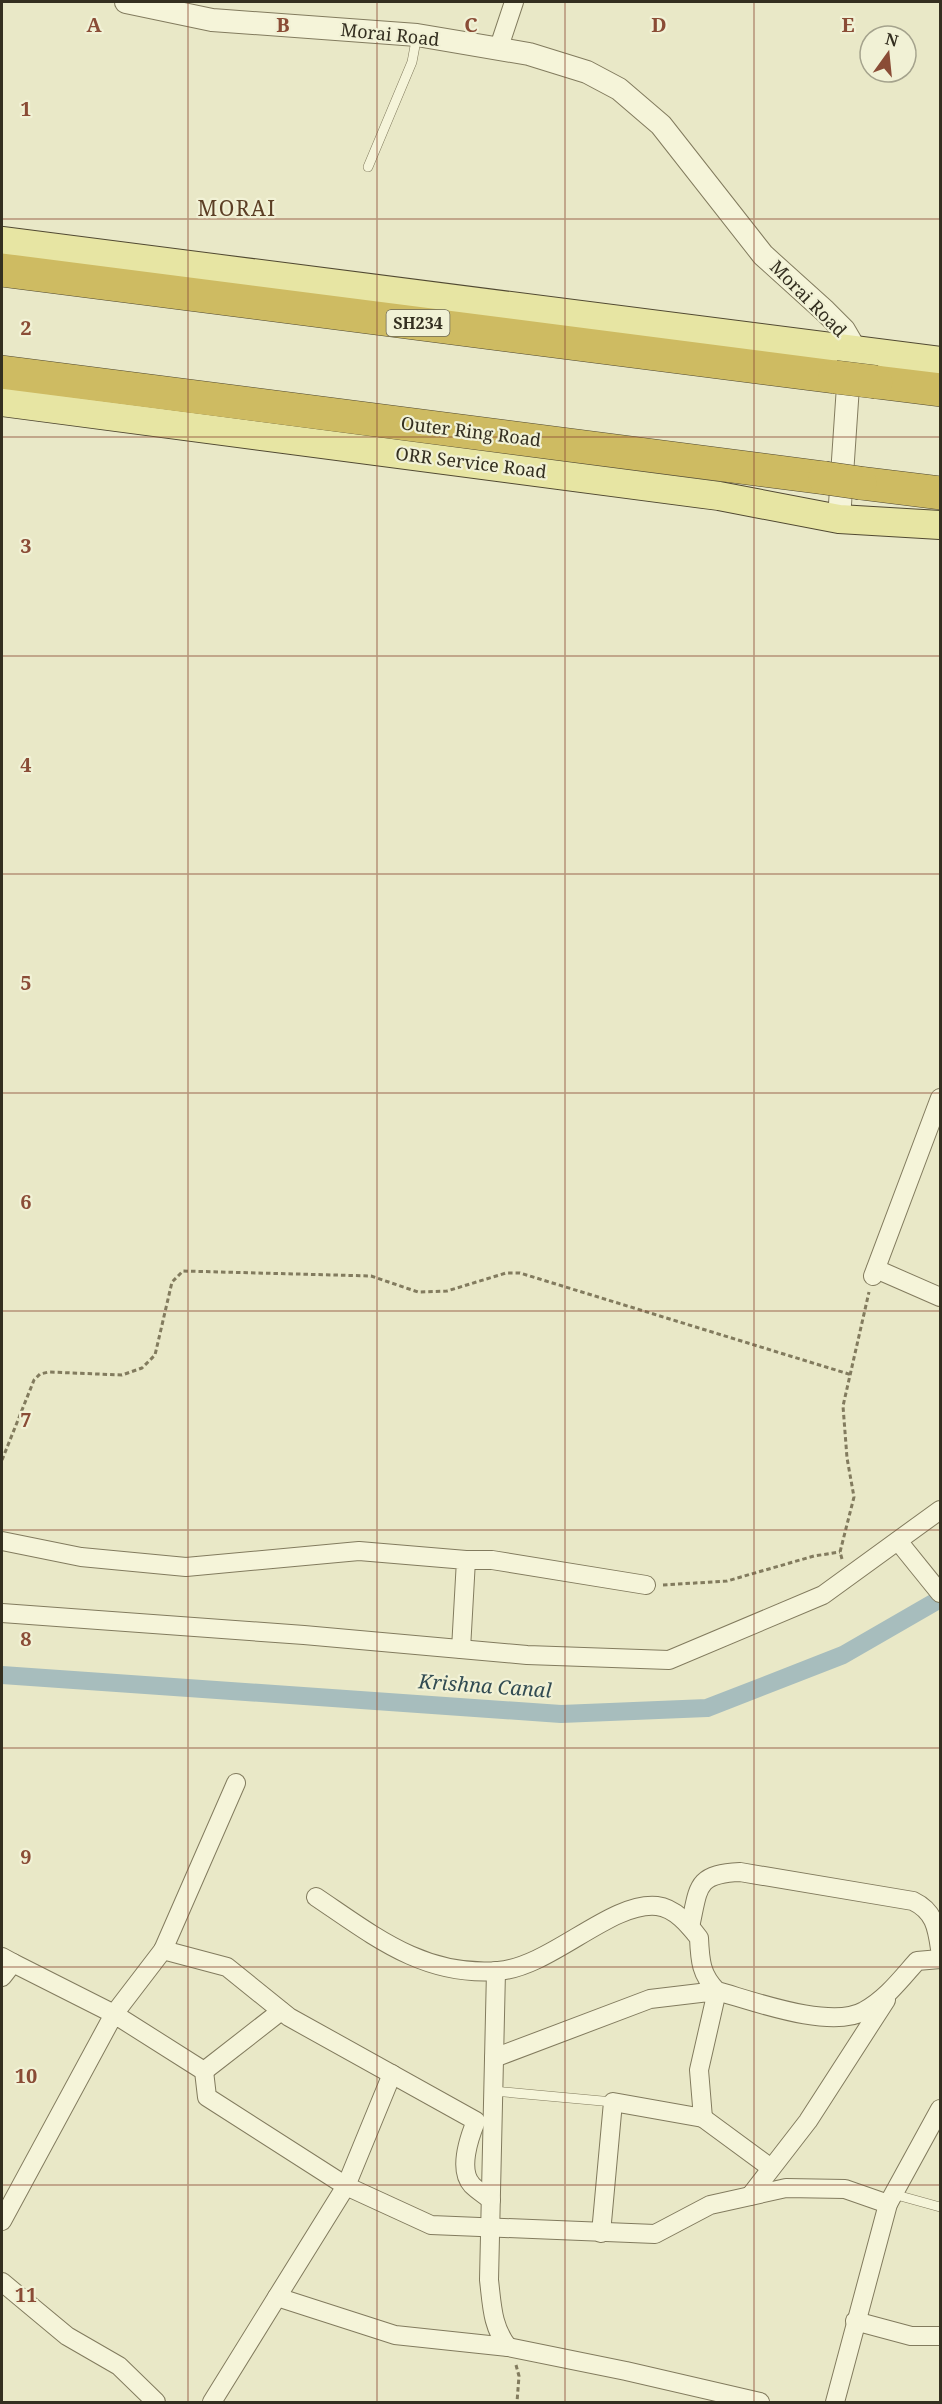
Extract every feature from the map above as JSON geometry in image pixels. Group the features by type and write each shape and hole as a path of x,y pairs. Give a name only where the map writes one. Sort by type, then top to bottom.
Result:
{"highway":[{"name":"SH234","path":"2,270 940,390"},
{"name":"Outer Ring Road","path":"2,372 940,493"}],"main road":[{"path":"2,241 940,361"},
{"name":"ORR Service Road","path":"2,402 719,496 839,519 940,525"}],"street":[{"name":"Morai Road","path":"126,2 212,20 417,35 550,60 587,72 619,89 644,109 673,139 763,255 844,330 852,350"},
{"path":"498,50 514,2"},
{"path":"839,519 852,350"},
{"path":"940,1098 935,1131 874,1272 940,1297"},
{"path":"2,1613 527,1655 669,1660 823,1595 940,1510"},
{"path":"2,1541 81,1557 186,1567 359,1551 492,1560 646,1585"},
{"path":"898,1541 937,1587"},
{"path":"461,1648 466,1560"},
{"path":"2,2221 114,2014 163,1950 236,1783"},
{"path":"690,1927 697,1894 705,1880 716,1873 740,1872 914,1901 924,1906 933,1916 940,1949"},
{"path":"316,1898 392,1948 444,1969 496,1971 536,1961 628,1911 658,1906 673,1912 699,1938 700,1962 704,1978 717,1991"},
{"path":"163,1950 227,1967 282,2011 476,2121 470,2138 466,2172 471,2184 491,2200"},
{"path":"750,2196 808,2121 892,1990 917,1961 940,1959"},
{"path":"6,1966 114,2014 204,2071"},
{"path":"496,1971 489,2280 494,2320 500,2337 508,2347"},
{"path":"494,2058 650,1999 717,1991 821,2017 843,2018 863,2012 892,1990"},
{"path":"703,2118 699,2070 717,1991"},
{"path":"204,2071 282,2011"},
{"path":"204,2071 207,2097 346,2186 431,2225 655,2234 710,2205 786,2187 844,2189 891,2199"},
{"path":"212,2403 346,2186 392,2074"},
{"path":"601,2233 613,2102 703,2118 771,2168"},
{"path":"835,2403 855,2321 891,2199 940,2109"},
{"path":"2,2282 67,2337 119,2366 156,2403"},
{"path":"277,2297 395,2335 508,2347 626,2371 760,2403"},
{"path":"855,2321 911,2336 940,2336"}],"lane":[{"path":"369,167 412,62 417,35"},
{"path":"494,2091 613,2102"},
{"path":"891,2199 940,2207"}],"path":[{"path":"2,1460 34,1380 40,1374 49,1372 122,1375 142,1368 155,1355 172,1282 183,1271 371,1276 418,1292 447,1291 506,1273 520,1273 852,1375"},
{"path":"847,1578 840,1552 854,1497 847,1458 843,1406 874,1272"},
{"path":"646,1585 727,1581 814,1556 840,1552"},
{"path":"508,2347 519,2376 517,2403"}],"waterway":[{"name":"Krishna Canal","path":"2,1675 561,1714 707,1708 843,1655 940,1599"}],"district":[{"name":"MORAI","path":"237,209"}]}
